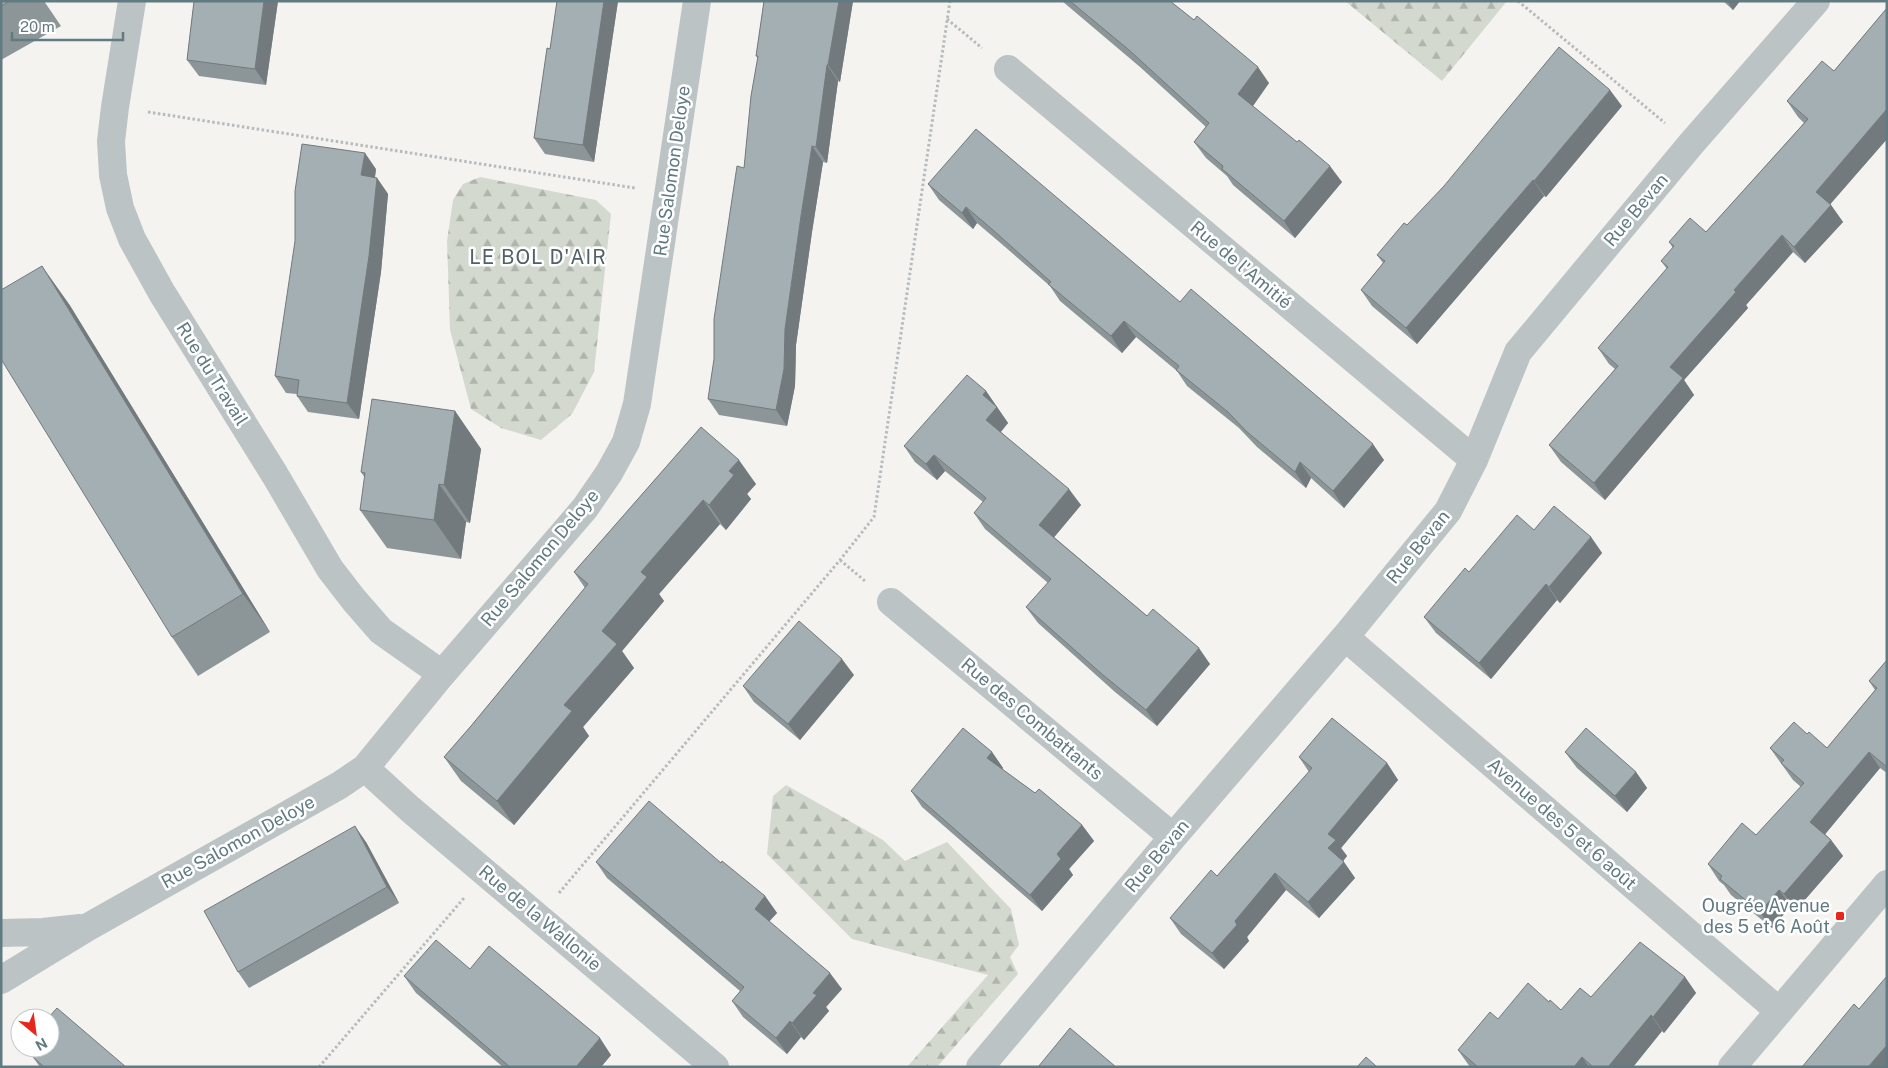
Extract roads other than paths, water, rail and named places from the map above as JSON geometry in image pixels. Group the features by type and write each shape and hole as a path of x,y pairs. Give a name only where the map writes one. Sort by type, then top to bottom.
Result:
{"street":[{"name":"Rue Salomon Deloye","path":"1,980 88,927 340,785 366,768 442,674 585,508 609,473 626,442 637,404 697,1"},
{"name":"Rue Bevan","path":"980,1067 1173,837 1345,637 1448,511 1474,460 1518,352 1691,144 1816,1"},
{"name":"Rue du Travail","path":"128,6 111,141 113,175 120,208 132,239 162,293 275,475 330,569 381,631 442,674"},
{"name":"Rue de l'Amitié","path":"1008,69 1474,460"},
{"name":"Rue des Combattants","path":"891,602 1173,837"},
{"name":"Avenue des 5 et 6 août","path":"1345,637 1779,1011"},
{"name":"Rue de la Wallonie","path":"366,768 486,873 715,1067"},
{"path":"1732,1067 1887,884"},
{"name":"Rue Salomon Deloye","path":"1,933 43,932 88,927"}],"place":[{"name":"Ougrée Avenue des 5 et 6 Août","path":"1840,916"}],"district":[{"name":"LE BOL D'AIR","path":"538,257"}]}
